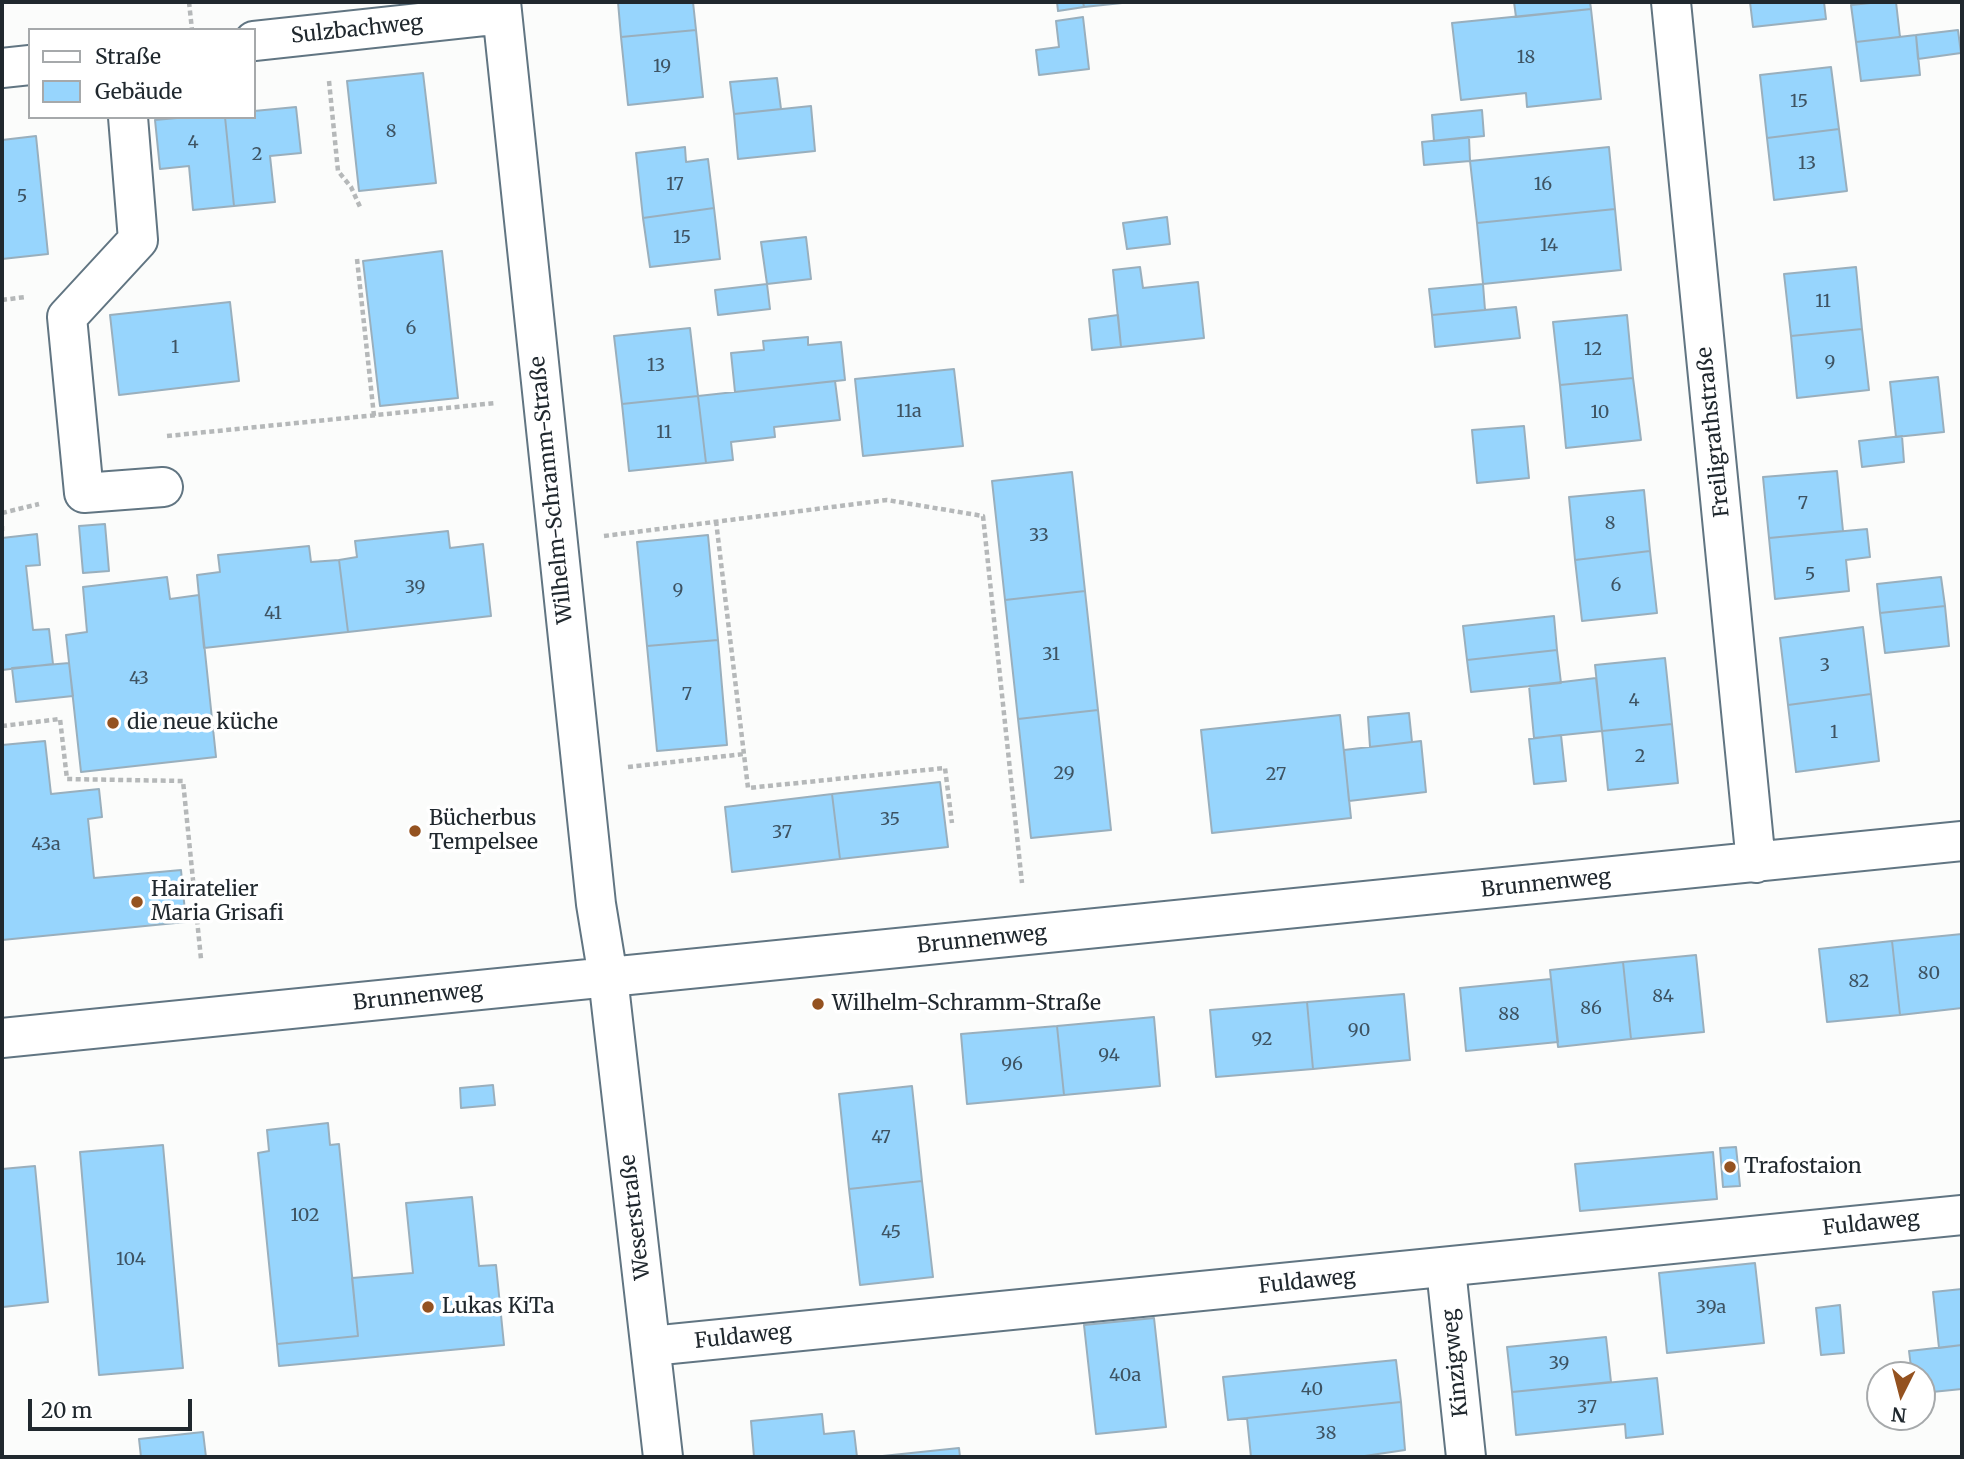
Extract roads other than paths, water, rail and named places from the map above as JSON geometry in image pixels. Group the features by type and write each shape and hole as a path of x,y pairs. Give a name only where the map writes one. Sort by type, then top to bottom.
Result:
{"street":[{"name":"Freiligrathstraße","path":"1671,2 1756,863"},
{"name":"Sulzbachweg","path":"256,41 502,8"},
{"name":"Wilhelm-Schramm-Straße","path":"502,8 596,904 608,977"},
{"path":"2,68 28,65"},
{"path":"128,119 138,240 67,317 79,445 84,493 163,487"},
{"name":"Brunnenweg","path":"2,1038 1962,841"},
{"name":"Weserstraße","path":"608,977 663,1457"},
{"name":"Fuldaweg","path":"651,1346 1446,1269 1962,1215"},
{"name":"Kinzigweg","path":"1446,1269 1466,1457"}],"place":[{"name":"die neue küche","path":"113,723"},
{"name":"Bücherbus Tempelsee","path":"415,831"},
{"name":"Hairatelier Maria Grisafi","path":"137,902"},
{"name":"Wilhelm-Schramm-Straße","path":"818,1004"},
{"name":"Trafostaion","path":"1730,1167"},
{"name":"Lukas KiTa","path":"428,1307"}]}
